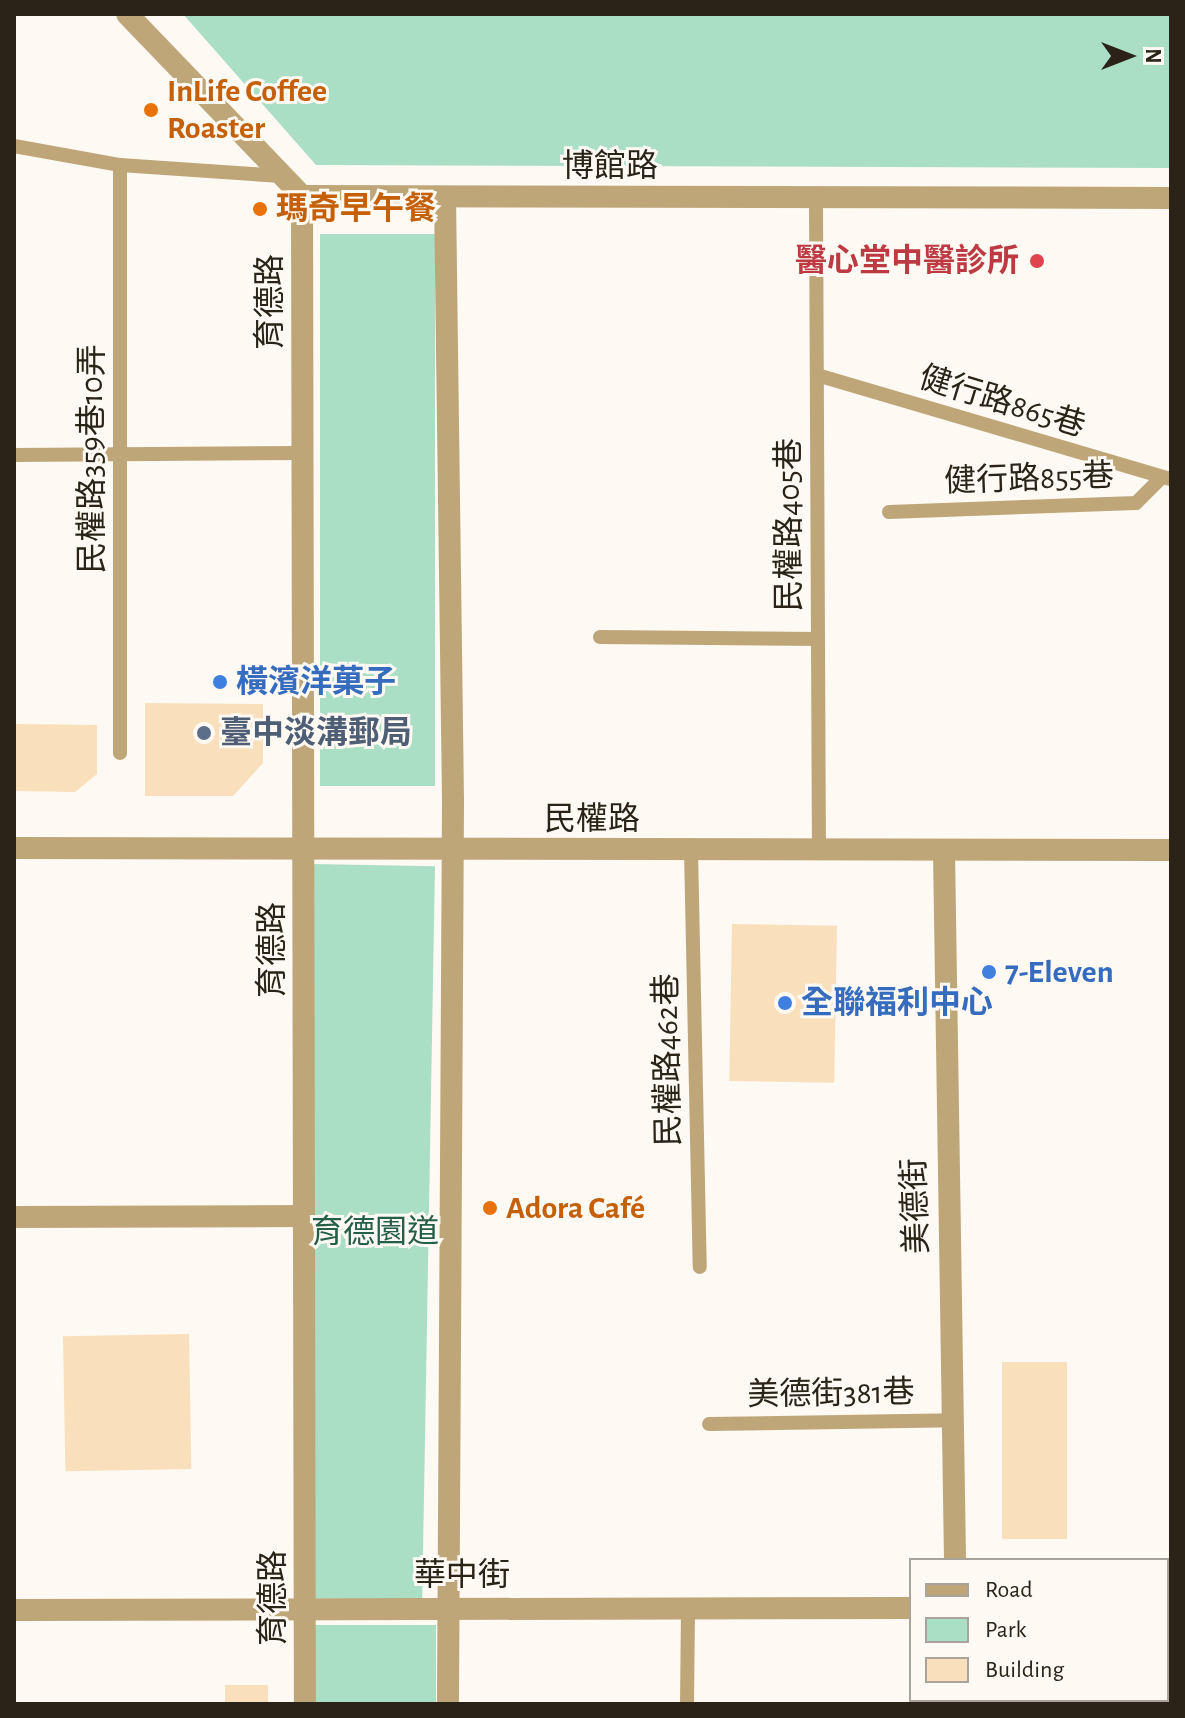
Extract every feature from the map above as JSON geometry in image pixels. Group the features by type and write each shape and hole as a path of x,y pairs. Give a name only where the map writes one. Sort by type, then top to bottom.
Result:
{"street":[{"path":"127,14 302,196"},
{"name":"博館路","path":"302,196 816,200 1171,198"},
{"name":"育德路","path":"302,196 305,1704"},
{"path":"445,197 452,850 448,1704"},
{"name":"民權路","path":"14,848 1171,850"},
{"name":"美德街","path":"944,851 955,1558"},
{"path":"14,1217 304,1216"},
{"name":"華中街","path":"14,1610 909,1608"}],"lane":[{"path":"14,146 120,165 281,176"},
{"name":"民權路359巷10弄","path":"120,165 120,753"},
{"name":"民權路405巷","path":"816,200 819,850"},
{"name":"健行路865巷","path":"817,375 1166,479"},
{"path":"14,455 302,453"},
{"name":"健行路855巷","path":"889,512 1136,503 1166,479"},
{"path":"600,637 818,639"},
{"name":"民權路462巷","path":"691,850 700,1267"},
{"name":"美德街381巷","path":"709,1424 954,1420"},
{"path":"687,1704 688,1607"}],"green space":[{"path":"183,14 1171,14 1171,168 316,165"},
{"path":"320,234 435,234 435,786 320,786"},
{"name":"育德園道","path":"313,864 435,866 422,1600 300,1598"},
{"path":"315,1625 436,1625 436,1704 315,1704"}],"building":[{"name":"臺中淡溝郵局","path":"145,703 263,704 263,763 233,796 145,796"},
{"path":"14,724 97,725 97,774 75,792 14,791"},
{"name":"全聯福利中心","path":"732,924 837,926 834,1083 729,1081"},
{"path":"189,1334 191,1469 65,1471 63,1336"},
{"path":"1002,1362 1067,1362 1067,1539 1002,1539"},
{"path":"225,1685 268,1685 268,1704 225,1704"}],"place":[{"name":"InLife Coffee Roaster","path":"151,110"},
{"name":"瑪奇早午餐","path":"260,209"},
{"name":"醫心堂中醫診所","path":"1037,261"},
{"name":"橫濱洋菓子","path":"220,682"},
{"name":"臺中淡溝郵局","path":"204,733"},
{"name":"7-Eleven","path":"989,972"},
{"name":"全聯福利中心","path":"785,1003"},
{"name":"Adora Café","path":"490,1208"}]}
